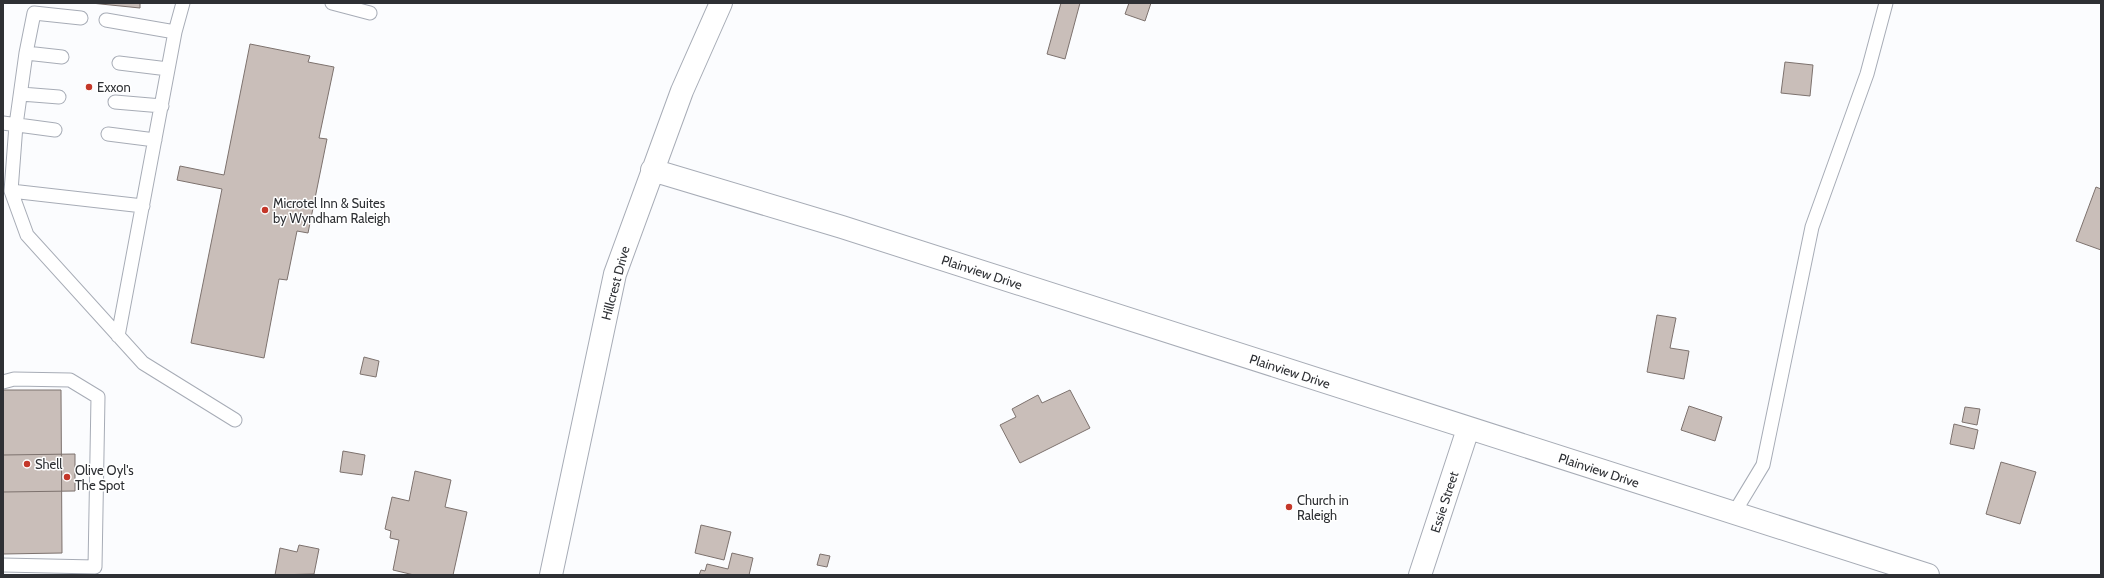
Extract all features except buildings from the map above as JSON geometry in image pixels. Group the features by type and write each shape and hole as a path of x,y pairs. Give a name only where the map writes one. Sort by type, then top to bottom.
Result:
{"street":[{"name":"Hillcrest Drive","path":"551,575 614,274 682,91 721,3"},
{"name":"Plainview Drive","path":"652,170 842,227 1468,429 1928,575"},
{"name":"Essie Street","path":"1420,575 1468,429"}],"lane":[{"path":"118,336 175,32 184,3"},
{"path":"332,3 370,13"},
{"path":"1734,513 1763,465 1812,227 1867,74 1886,3"},
{"path":"82,18 34,13 26,53 16,124 11,191 27,235 142,363 235,420"},
{"path":"106,20 175,32"},
{"path":"26,53 62,57"},
{"path":"119,63 168,69"},
{"path":"20,94 59,97"},
{"path":"115,102 162,106"},
{"path":"3,123 55,130"},
{"path":"108,134 155,140"},
{"path":"11,191 143,206"},
{"path":"3,382 14,379 70,380 98,396 94,566 3,565"}],"place":[{"name":"Exxon","path":"89,87"},
{"name":"Microtel Inn & Suites by Wyndham Raleigh","path":"265,210"},
{"name":"Shell","path":"27,464"},
{"name":"Olive Oyl's The Spot","path":"67,477"},
{"name":"Church in Raleigh","path":"1289,507"}]}
